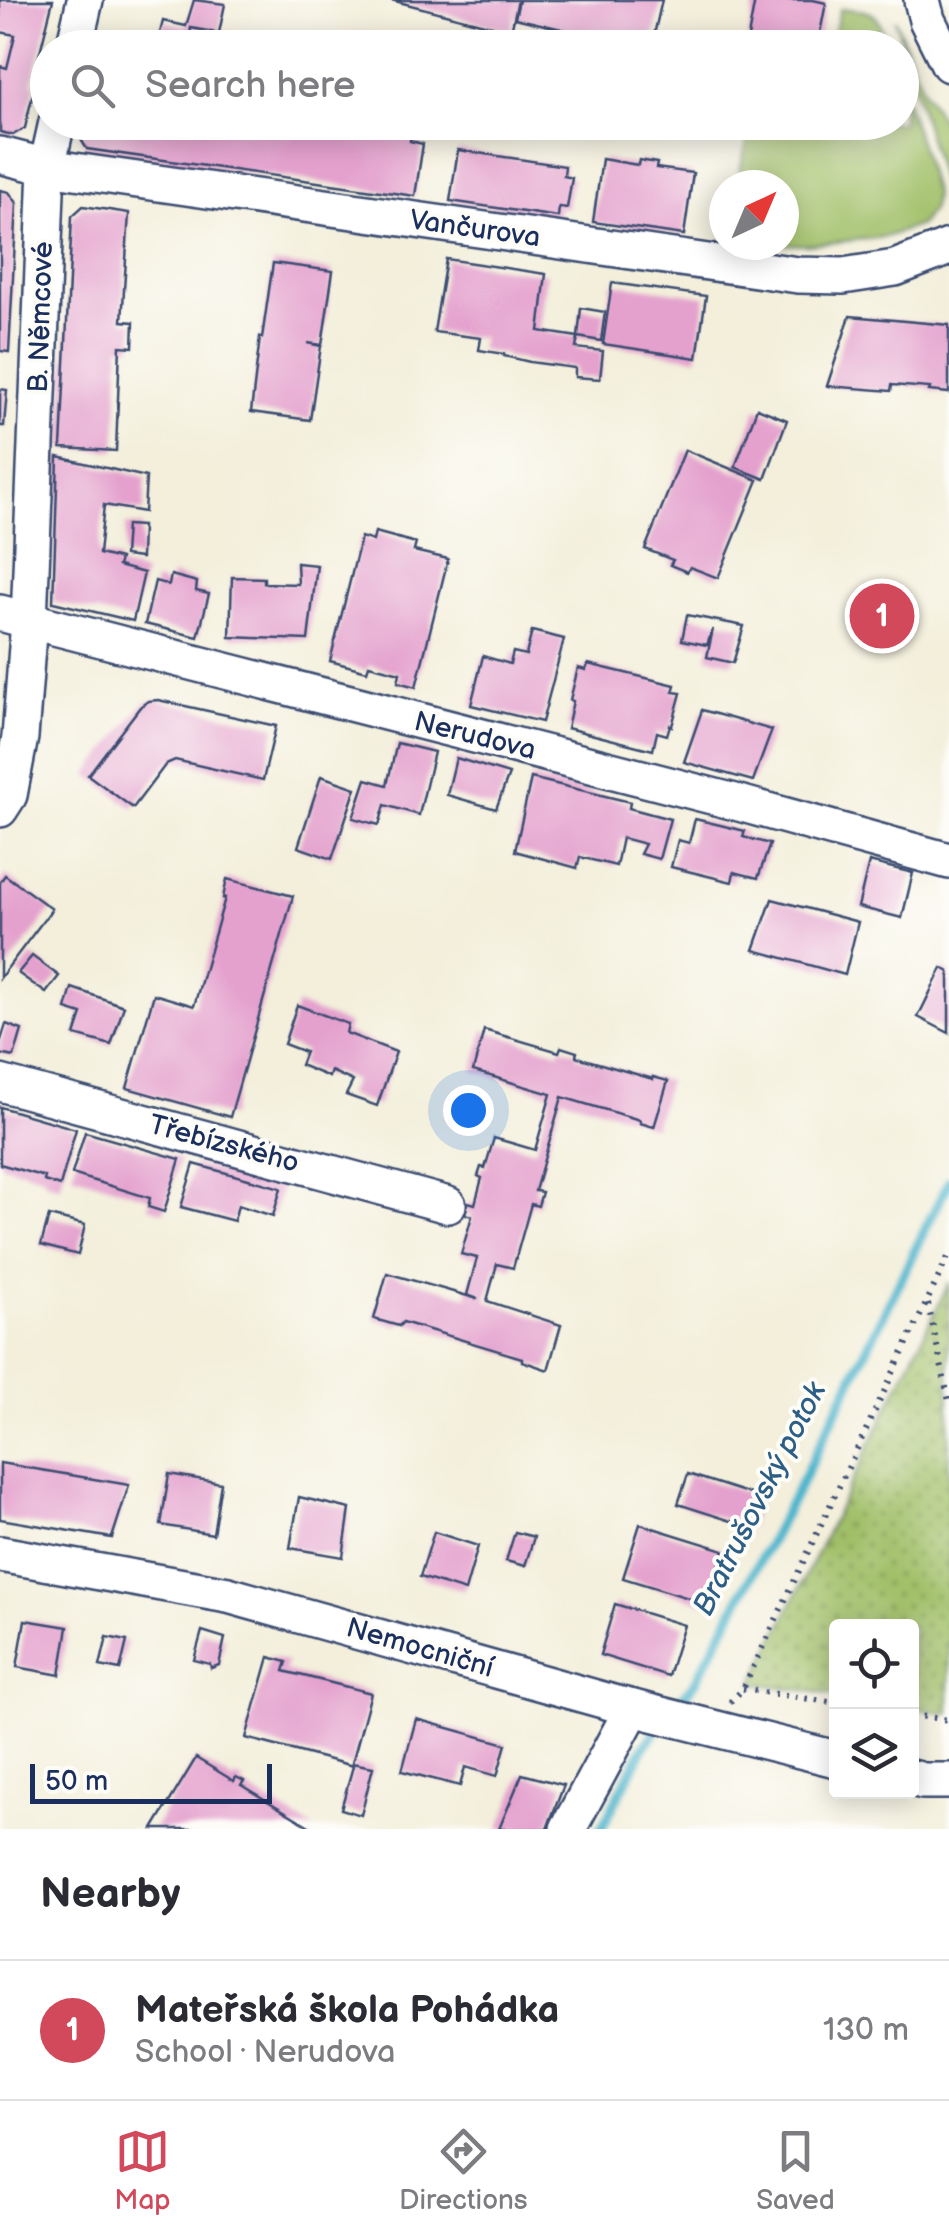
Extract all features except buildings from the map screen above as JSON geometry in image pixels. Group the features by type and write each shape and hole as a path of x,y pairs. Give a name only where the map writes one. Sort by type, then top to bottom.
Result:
{"street":[{"path":"78,30 84,0"},
{"path":"922,0 927,20 949,64"},
{"name":"B. Němcové","path":"0,809 8,794 20,737 15,617 47,167 53,140"},
{"name":"Vančurova","path":"0,156 47,167 798,276 842,276 895,268 949,248"},
{"name":"Nerudova","path":"15,617 949,860"},
{"name":"Třebízského","path":"0,1083 448,1205"},
{"name":"Nemocniční","path":"0,1554 228,1595 829,1757"},
{"path":"568,1829 669,1717"},
{"path":"919,1779 949,1782"}],"path":[{"path":"743,1690 949,1255"},
{"path":"927,1302 949,1401"},
{"path":"669,1717 743,1690 829,1702"},
{"path":"919,1715 949,1720"}],"green space":[{"path":"840,9 869,12 882,30 835,30"},
{"path":"919,79 949,133 949,210 919,104"},
{"path":"748,140 919,140 934,195 932,209 920,225 885,237 799,245 799,170 740,170"},
{"path":"949,1283 949,1714 919,1709 919,1619 829,1619 829,1694 753,1683"}],"waterway":[{"name":"Bratrušovský potok","path":"671,1711 696,1681 804,1477 949,1181"},
{"name":"Bratrušovský potok","path":"601,1829 645,1745 661,1724"}],"place":[{"name":"Mateřská škola Pohádka","path":"882,616"}]}
